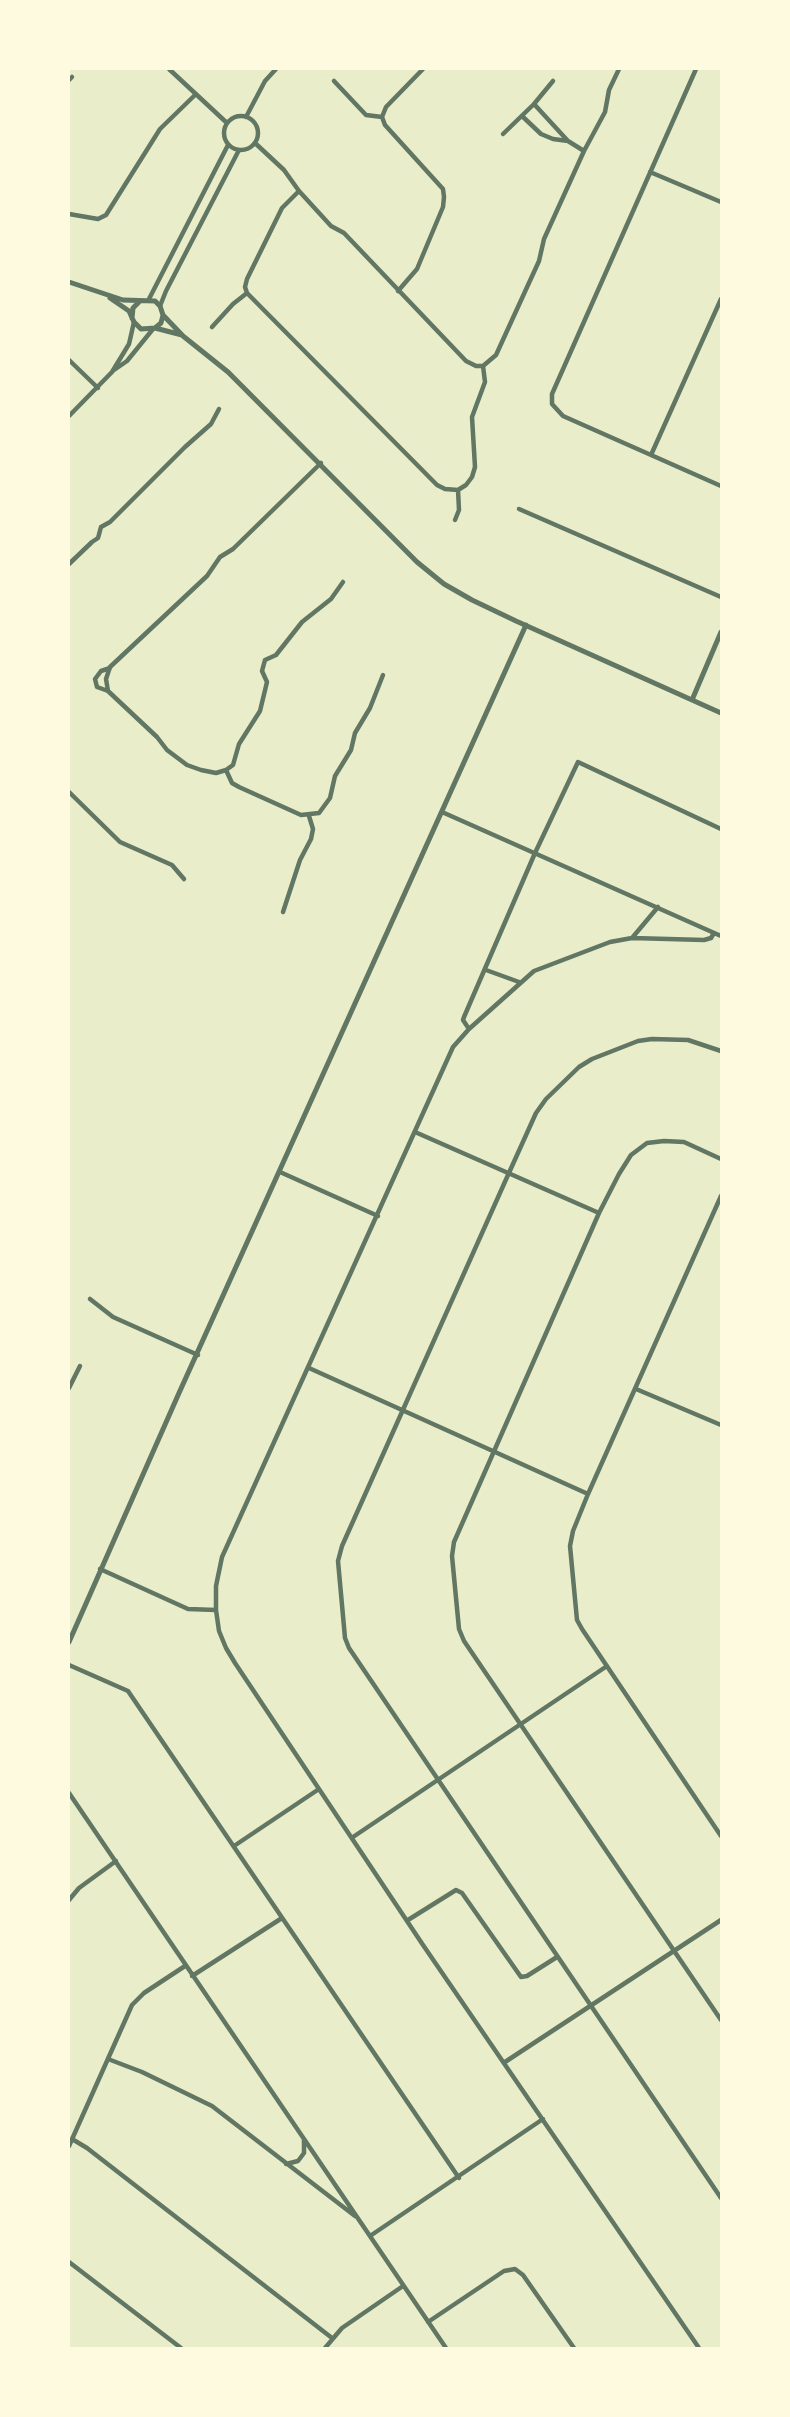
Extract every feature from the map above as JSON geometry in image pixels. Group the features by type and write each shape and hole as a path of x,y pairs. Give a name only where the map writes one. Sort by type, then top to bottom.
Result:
{"street":[{"path":"169,69 227,123"},
{"path":"246,117 265,81 276,69"},
{"path":"398,291 417,269 443,207 444,197 443,189 385,125 382,117 387,106 423,69"},
{"path":"255,143 284,170 299,192 331,226 344,233 466,361 476,366 483,366 496,355 539,261 544,239 584,151 605,112 609,90 619,69"},
{"path":"696,69 552,394 552,404 563,416 721,486"},
{"path":"334,81 366,114 382,117"},
{"path":"502,134 534,104 553,81"},
{"path":"69,214 98,219 106,215 160,129 195,95"},
{"path":"534,104 568,141 584,151"},
{"path":"522,116 541,134 553,139 568,141"},
{"path":"237,117 246,117 257,128 258,137 255,143 247,149 239,150 228,145 224,134 227,123 237,117"},
{"path":"69,282 123,300 139,302 149,299 228,145"},
{"path":"160,306 239,150"},
{"path":"650,172 721,202"},
{"path":"299,192 282,208 247,279 247,293 437,485 445,489 458,489 466,485 475,467 472,417 485,382 483,366"},
{"path":"100,292 129,311 133,321 141,329 154,329 183,336"},
{"path":"212,327 232,304 247,293"},
{"path":"149,299 160,306 163,315 183,336 228,372 417,562 444,584 472,600 721,713"},
{"path":"651,455 721,299"},
{"path":"69,416 112,372 129,344 133,308 139,302"},
{"path":"112,372 127,361 161,323 163,315"},
{"path":"69,360 98,388"},
{"path":"69,564 98,538 101,527 110,522 185,447 206,430 219,410"},
{"path":"321,463 233,549 220,558 207,576 110,667 101,671 95,679 98,687 108,691 157,737 167,750 187,765 201,771 216,773 226,770 233,765 239,744 260,711 267,682 262,671 265,660 276,655 302,622 331,598 343,582"},
{"path":"454,520 459,510 458,489"},
{"path":"519,509 721,597"},
{"path":"69,1642 526,625"},
{"path":"692,700 721,632"},
{"path":"108,691 106,679 110,667"},
{"path":"226,770 232,783 301,815 309,816 319,813 330,798 335,776 351,750 355,733 370,708 383,675"},
{"path":"574,755 578,762 721,829"},
{"path":"469,1029 463,1020 535,853 578,762"},
{"path":"69,792 120,842 172,865 184,879"},
{"path":"442,812 721,936"},
{"path":"283,912 300,860 311,839 313,830 309,816"},
{"path":"632,938 658,907"},
{"path":"699,2348 319,1789 226,1648 219,1630 216,1586 222,1557 452,1050 469,1029 534,971 610,942 632,938 704,940 711,938 714,933"},
{"path":"486,970 519,982"},
{"path":"721,1051 688,1040 638,1041 592,1059 579,1067 536,1113 342,1546 338,1561 345,1638 438,1781 721,2198"},
{"path":"415,1132 508,1175 599,1213"},
{"path":"721,1159 684,1142 647,1143 631,1155 618,1174 454,1542 453,1568 459,1629 464,1641 721,2020"},
{"path":"280,1172 378,1216"},
{"path":"721,1196 588,1494 573,1531 570,1546 577,1620 721,1836"},
{"path":"90,1299 112,1317 198,1355"},
{"path":"69,1388 80,1366"},
{"path":"309,1368 588,1494"},
{"path":"636,1389 721,1425"},
{"path":"100,1569 188,1609 216,1610"},
{"path":"69,1665 128,1692 459,2178"},
{"path":"353,1837 607,1666"},
{"path":"234,1846 319,1789"},
{"path":"69,1793 446,2348"},
{"path":"69,1900 79,1888 116,1861"},
{"path":"408,1920 456,1890 462,1893 521,1977 527,1977 557,1957"},
{"path":"192,1976 282,1918"},
{"path":"505,2062 721,1920"},
{"path":"69,2146 132,2004 144,1993 185,1966"},
{"path":"108,2059 142,2072 212,2106 358,2218"},
{"path":"370,2236 459,2178 543,2119"},
{"path":"286,2164 298,2162 304,2153 304,2138"},
{"path":"72,2139 87,2148 332,2338"},
{"path":"69,2262 181,2348"},
{"path":"428,2322 504,2271 515,2269 526,2280 573,2348"},
{"path":"325,2348 342,2328 403,2286"}]}
